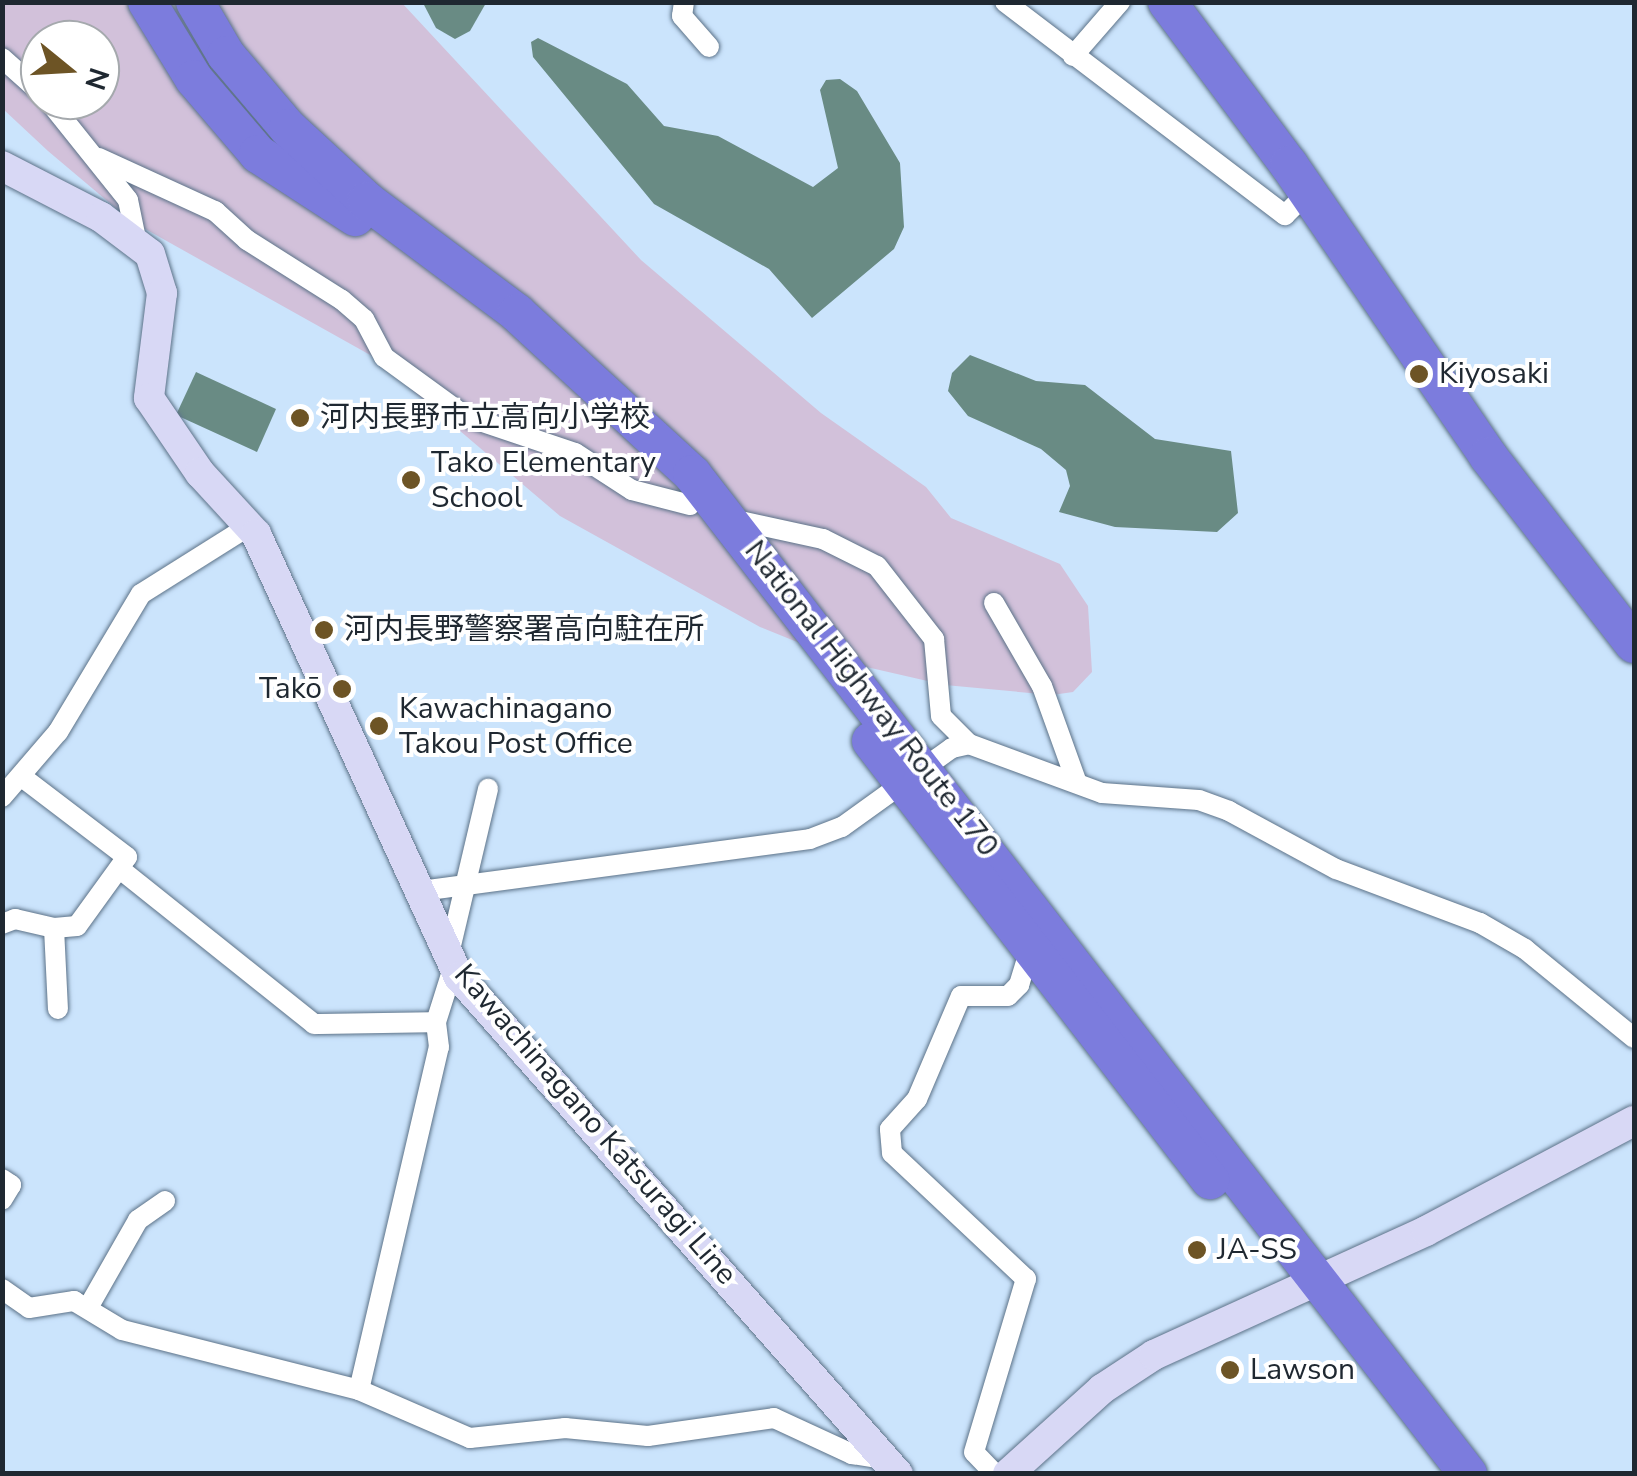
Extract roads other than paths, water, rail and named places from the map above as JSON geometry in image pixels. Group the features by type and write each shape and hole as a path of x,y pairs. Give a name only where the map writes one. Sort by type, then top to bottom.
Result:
{"highway":[{"path":"147,2 194,79 258,154 362,209"},
{"name":"National Highway Route 170","path":"169,2 212,68 274,140 362,209 564,381 690,505 916,778 1307,1283 1439,1474"},
{"name":"National Highway Route 170","path":"195,2 226,54 362,209 517,313 620,402 729,518 916,778 1030,948 1468,1474"},
{"path":"220,2 362,209"},
{"path":"1167,2 1488,456 1634,644"}],"main road":[{"path":"2,166 137,244"},
{"name":"Kawachinagano Katsuragi Line","path":"137,244 150,254 162,293 149,398 200,474 249,526 284,588 452,959 892,1466"},
{"path":"1008,1474 1102,1389 1154,1355 1426,1231 1634,1121"}],"street":[{"path":"684,2 682,16 710,47"},
{"path":"1006,2 1285,215 1306,194"},
{"path":"1073,56 1118,3"},
{"path":"66,120 128,200 137,244"},
{"path":"99,158 215,211 247,240 342,300 364,319 384,357 465,416 575,453 632,490 690,505"},
{"path":"729,518 823,539 877,566 934,639 941,716 969,744 1102,794 1199,800 1336,869 1430,900 1525,949 1634,1038"},
{"path":"2,797 58,732 141,594 249,526"},
{"path":"994,603 1042,686 1077,783"},
{"path":"421,891 810,839 842,827 916,778 952,748 969,744"},
{"path":"2,924 15,919 54,928 77,926 127,857 22,777"},
{"path":"359,1390 439,1046 436,1022 488,789"},
{"path":"120,869 314,1024 436,1022"},
{"path":"54,928 58,1008"},
{"path":"995,1474 974,1452 1026,1279 892,1152 890,1129 917,1099 961,996 1008,996 1019,985 1030,948"},
{"path":"2,1179 10,1185 2,1200"},
{"path":"89,1306 138,1220 166,1201"},
{"path":"2,1289 29,1308 74,1301 89,1306 122,1330 359,1390 470,1438 565,1428 648,1436 774,1418 852,1454 892,1466"}],"place":[{"name":"Kiyosaki","path":"1419,374"},
{"name":"河内長野市立高向小学校","path":"300,418"},
{"name":"Tako Elementary School","path":"411,480"},
{"name":"河内長野警察署高向駐在所","path":"324,630"},
{"name":"Takō","path":"342,689"},
{"name":"Kawachinagano Takou Post Office","path":"379,726"},
{"name":"JA-SS","path":"1197,1250"},
{"name":"Lawson","path":"1230,1370"}]}
